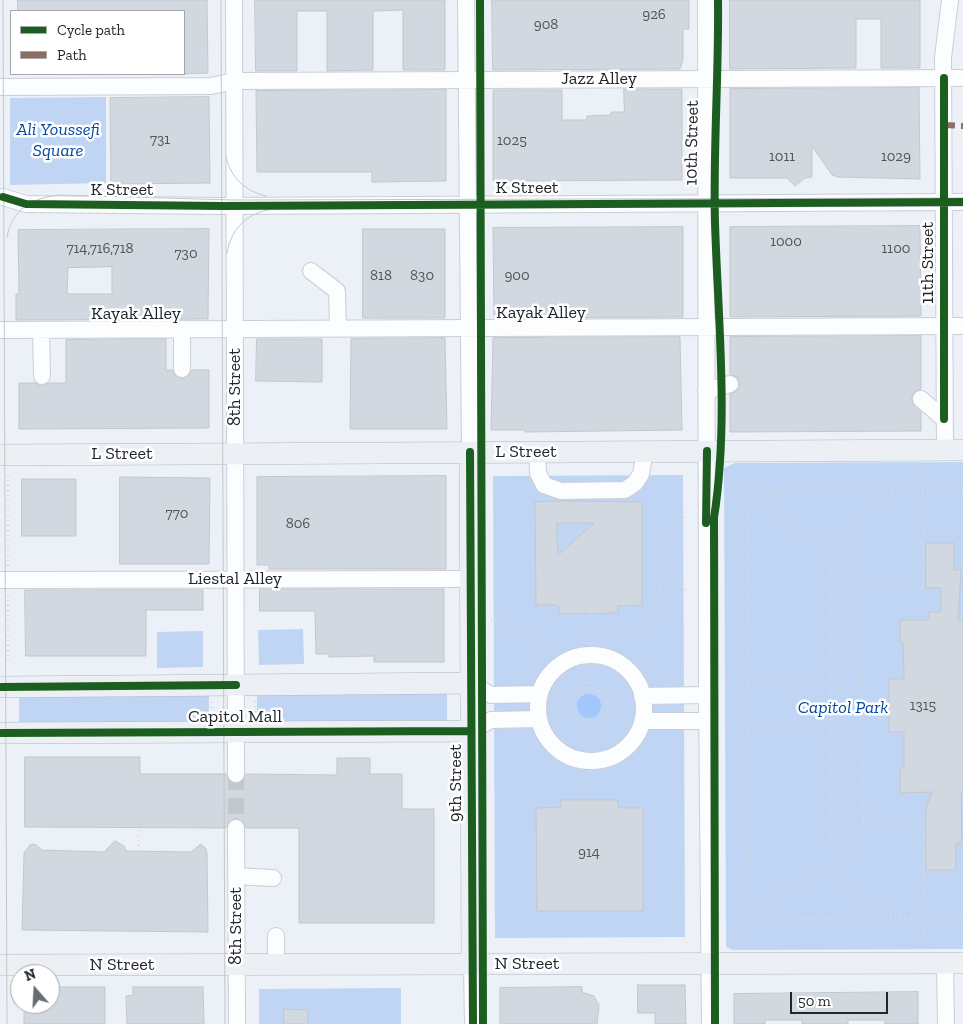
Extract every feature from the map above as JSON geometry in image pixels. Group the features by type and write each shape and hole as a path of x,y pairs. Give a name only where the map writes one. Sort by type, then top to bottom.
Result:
{"main road":[{"name":"L Street","path":"0,454 954,450"},
{"name":"9th Street","path":"470,452 472,964"},
{"name":"Capitol Mall","path":"0,687 471,684"},
{"name":"Capitol Mall","path":"0,733 471,731"},
{"name":"N Street","path":"0,965 954,963"}],"street":[{"name":"8th Street","path":"234,0 236,774"},
{"name":"9th Street","path":"466,0 470,452"},
{"name":"10th Street","path":"706,0 708,79 706,202 707,721 710,1024"},
{"name":"11th Street","path":"950,0 944,44 943,326 944,419 954,450"},
{"name":"Jazz Alley","path":"0,87 159,80 210,86 234,81 963,78"},
{"name":"K Street","path":"3,197 26,204 235,206 468,203 963,202"},
{"path":"311,271 337,290 338,328"},
{"name":"Kayak Alley","path":"0,330 963,326"},
{"path":"182,329 182,369"},
{"path":"42,330 42,376"},
{"path":"706,391 730,384"},
{"path":"921,399 944,419"},
{"path":"537,452 538,473 544,485 561,491 624,490 635,483 641,474 645,451"},
{"name":"Liestal Alley","path":"0,580 470,579"},
{"path":"581,656 608,658 625,667 641,689 643,721 637,735 625,749 600,761 572,758 540,739 540,707 546,680 556,668 581,656"},
{"name":"Capitol Mall","path":"471,684 491,695 540,707"},
{"path":"641,689 707,695"},
{"name":"Capitol Mall","path":"471,731 491,720 540,707"},
{"path":"643,721 707,721"},
{"name":"8th Street","path":"236,828 237,1024"},
{"path":"236,876 273,878"},
{"path":"276,936 276,964"},
{"path":"946,1024 954,963"},
{"name":"9th Street","path":"472,964 473,1024"}],"path":[{"path":"861,590 924,590 923,472"},
{"path":"727,474 775,517 836,550 850,559 858,568 861,590 863,821 861,839 854,851 836,863 781,892 753,915 730,941"},
{"path":"753,915 750,903 748,501 755,494 963,492"},
{"path":"893,494 858,515 847,528 836,550 831,568 831,835 836,863 846,880 864,900 881,911 913,920"},
{"path":"602,640 634,632 649,623 658,611 664,550 686,512"},
{"path":"923,532 963,531"},
{"path":"664,558 686,591"},
{"path":"590,613 590,644"},
{"path":"491,619 502,619 528,637 546,644 562,646"},
{"path":"589,662 589,688"},
{"path":"728,682 830,682"},
{"path":"608,708 607,701 600,692 589,688 574,696 570,707 574,718 578,722 589,726 600,722 608,708 641,689"},
{"path":"212,695 212,722"},
{"path":"255,695 255,721"},
{"path":"830,706 889,705"},
{"path":"540,707 570,707"},
{"path":"589,726 589,752"},
{"path":"728,730 830,729"},
{"path":"589,771 589,800"},
{"path":"863,821 915,821 923,824 925,940"},
{"path":"138,851 139,828"},
{"path":"924,875 963,875"},
{"path":"753,915 766,919 913,920 963,918"}],"green space":[{"name":"Ali Youssefi Square","path":"106,97 106,183 10,185 10,98"},
{"name":"Capitol Park","path":"963,462 963,949 733,950 726,947 724,468 735,463"},
{"path":"683,475 685,937 495,938 493,476"},
{"path":"303,629 304,664 259,665 258,630"},
{"path":"203,631 203,667 157,668 157,632"},
{"path":"447,692 447,722 257,723 257,693"},
{"path":"19,694 209,694 209,723 19,724"},
{"path":"401,988 401,1024 259,1024 259,989"}],"water":[{"path":"589,694 594,695 600,701 600,711 594,717 589,718 584,717 578,711 577,706 578,701 584,695"}],"building":[{"path":"18,0 207,0 208,73 185,74 185,10 18,10"},
{"path":"255,0 445,0 445,70 403,70 403,10 373,11 373,70 327,71 327,11 297,11 297,71 256,71"},
{"path":"492,0 689,0 689,29 683,29 683,60 680,69 493,70"},
{"path":"730,0 920,0 920,68 881,68 881,19 856,19 856,68 730,69"},
{"path":"919,88 920,179 838,177 832,175 812,146 812,177 805,178 795,186 787,178 730,178 730,89"},
{"path":"624,89 682,89 682,180 493,181 493,90 562,90 562,120 587,120 587,116 611,115 611,112 624,112"},
{"path":"446,90 446,181 372,182 372,172 257,172 256,91"},
{"path":"209,97 210,183 111,184 110,98"},
{"path":"920,226 921,316 730,317 730,227"},
{"path":"683,227 683,317 494,318 493,228"},
{"path":"209,229 208,319 16,320 16,294 19,294 18,230","holes":["112,267 112,294 67,294 68,268"]},
{"path":"363,229 445,229 445,318 363,318"},
{"path":"921,336 921,389 914,392 911,398 914,406 921,412 921,431 730,432 730,394 737,391 740,386 737,377 730,374 730,337"},
{"path":"680,337 682,430 525,432 525,430 491,430 493,338"},
{"path":"445,338 447,429 350,429 351,339"},
{"path":"166,339 166,370 172,370 177,377 182,379 187,377 192,370 209,370 209,428 19,429 19,383 35,383 42,386 49,383 66,383 66,340"},
{"path":"257,339 322,339 322,382 256,381"},
{"path":"446,476 446,569 269,569 269,565 257,565 257,477"},
{"path":"120,477 210,478 209,564 120,564"},
{"path":"22,479 76,479 76,536 22,536"},
{"path":"535,502 642,502 642,605 618,606 618,613 559,614 559,607 556,605 536,605","holes":["557,523 594,523 558,555"]},
{"path":"926,543 954,543 954,570 961,570 958,620 963,620 963,793 961,793 962,843 956,843 956,870 926,870 926,808 932,792 900,793 900,768 904,768 904,732 889,732 889,679 904,679 903,643 900,643 900,620 929,620 929,612 941,612 941,588 926,588"},
{"path":"260,589 444,589 444,662 374,662 374,656 329,657 329,654 316,654 315,611 260,611"},
{"path":"25,590 203,590 203,610 146,610 146,656 26,656"},
{"path":"25,757 140,757 140,774 226,774 228,779 236,784 241,782 246,774 337,775 337,758 370,758 370,774 402,774 402,809 434,809 434,923 299,923 299,828 246,828 244,823 236,818 231,820 226,828 25,827"},
{"path":"561,800 618,800 618,807 643,808 643,911 537,911 536,808 561,807"},
{"path":"115,841 124,846 126,851 191,852 201,844 206,849 207,854 208,932 22,930 24,853 30,845 35,844 42,850 104,852"},
{"path":"638,985 685,985 686,1024 655,1024 655,1013 638,1013"},
{"path":"60,987 105,987 105,1024 24,1024 24,1014 60,1014"},
{"path":"133,987 203,987 204,1024 127,1024 126,996 133,995"},
{"path":"582,987 582,992 594,996 599,1005 597,1024 500,1024 500,988"},
{"path":"918,992 918,1024 885,1024 885,1020 848,1020 848,1024 802,1024 802,1020 765,1020 765,1024 734,1024 734,994"},
{"path":"284,1009 308,1010 308,1024 284,1024"}],"tunnel":[{"path":"236,774 236,828"}],"tram line":[{"path":"3,0 7,1024"},
{"path":"221,0 225,1024"},
{"path":"226,157 231,171 245,187 266,196"},
{"path":"7,237 13,219 25,207 40,199 59,195 234,200 963,198"},
{"path":"227,253 237,228 243,222 257,213 274,209 963,206"}],"marked path":[{"path":"943,125 963,126"}],"cycle path":[{"path":"480,0 483,1024"},
{"path":"715,1024 714,518 721,445 722,408 715,223 718,0"},
{"path":"944,78 944,419"},
{"path":"3,197 26,204 223,206 963,202"},
{"path":"706,523 707,451"},
{"path":"470,452 473,1024"},
{"path":"0,687 236,685"},
{"path":"0,733 471,731"}]}
